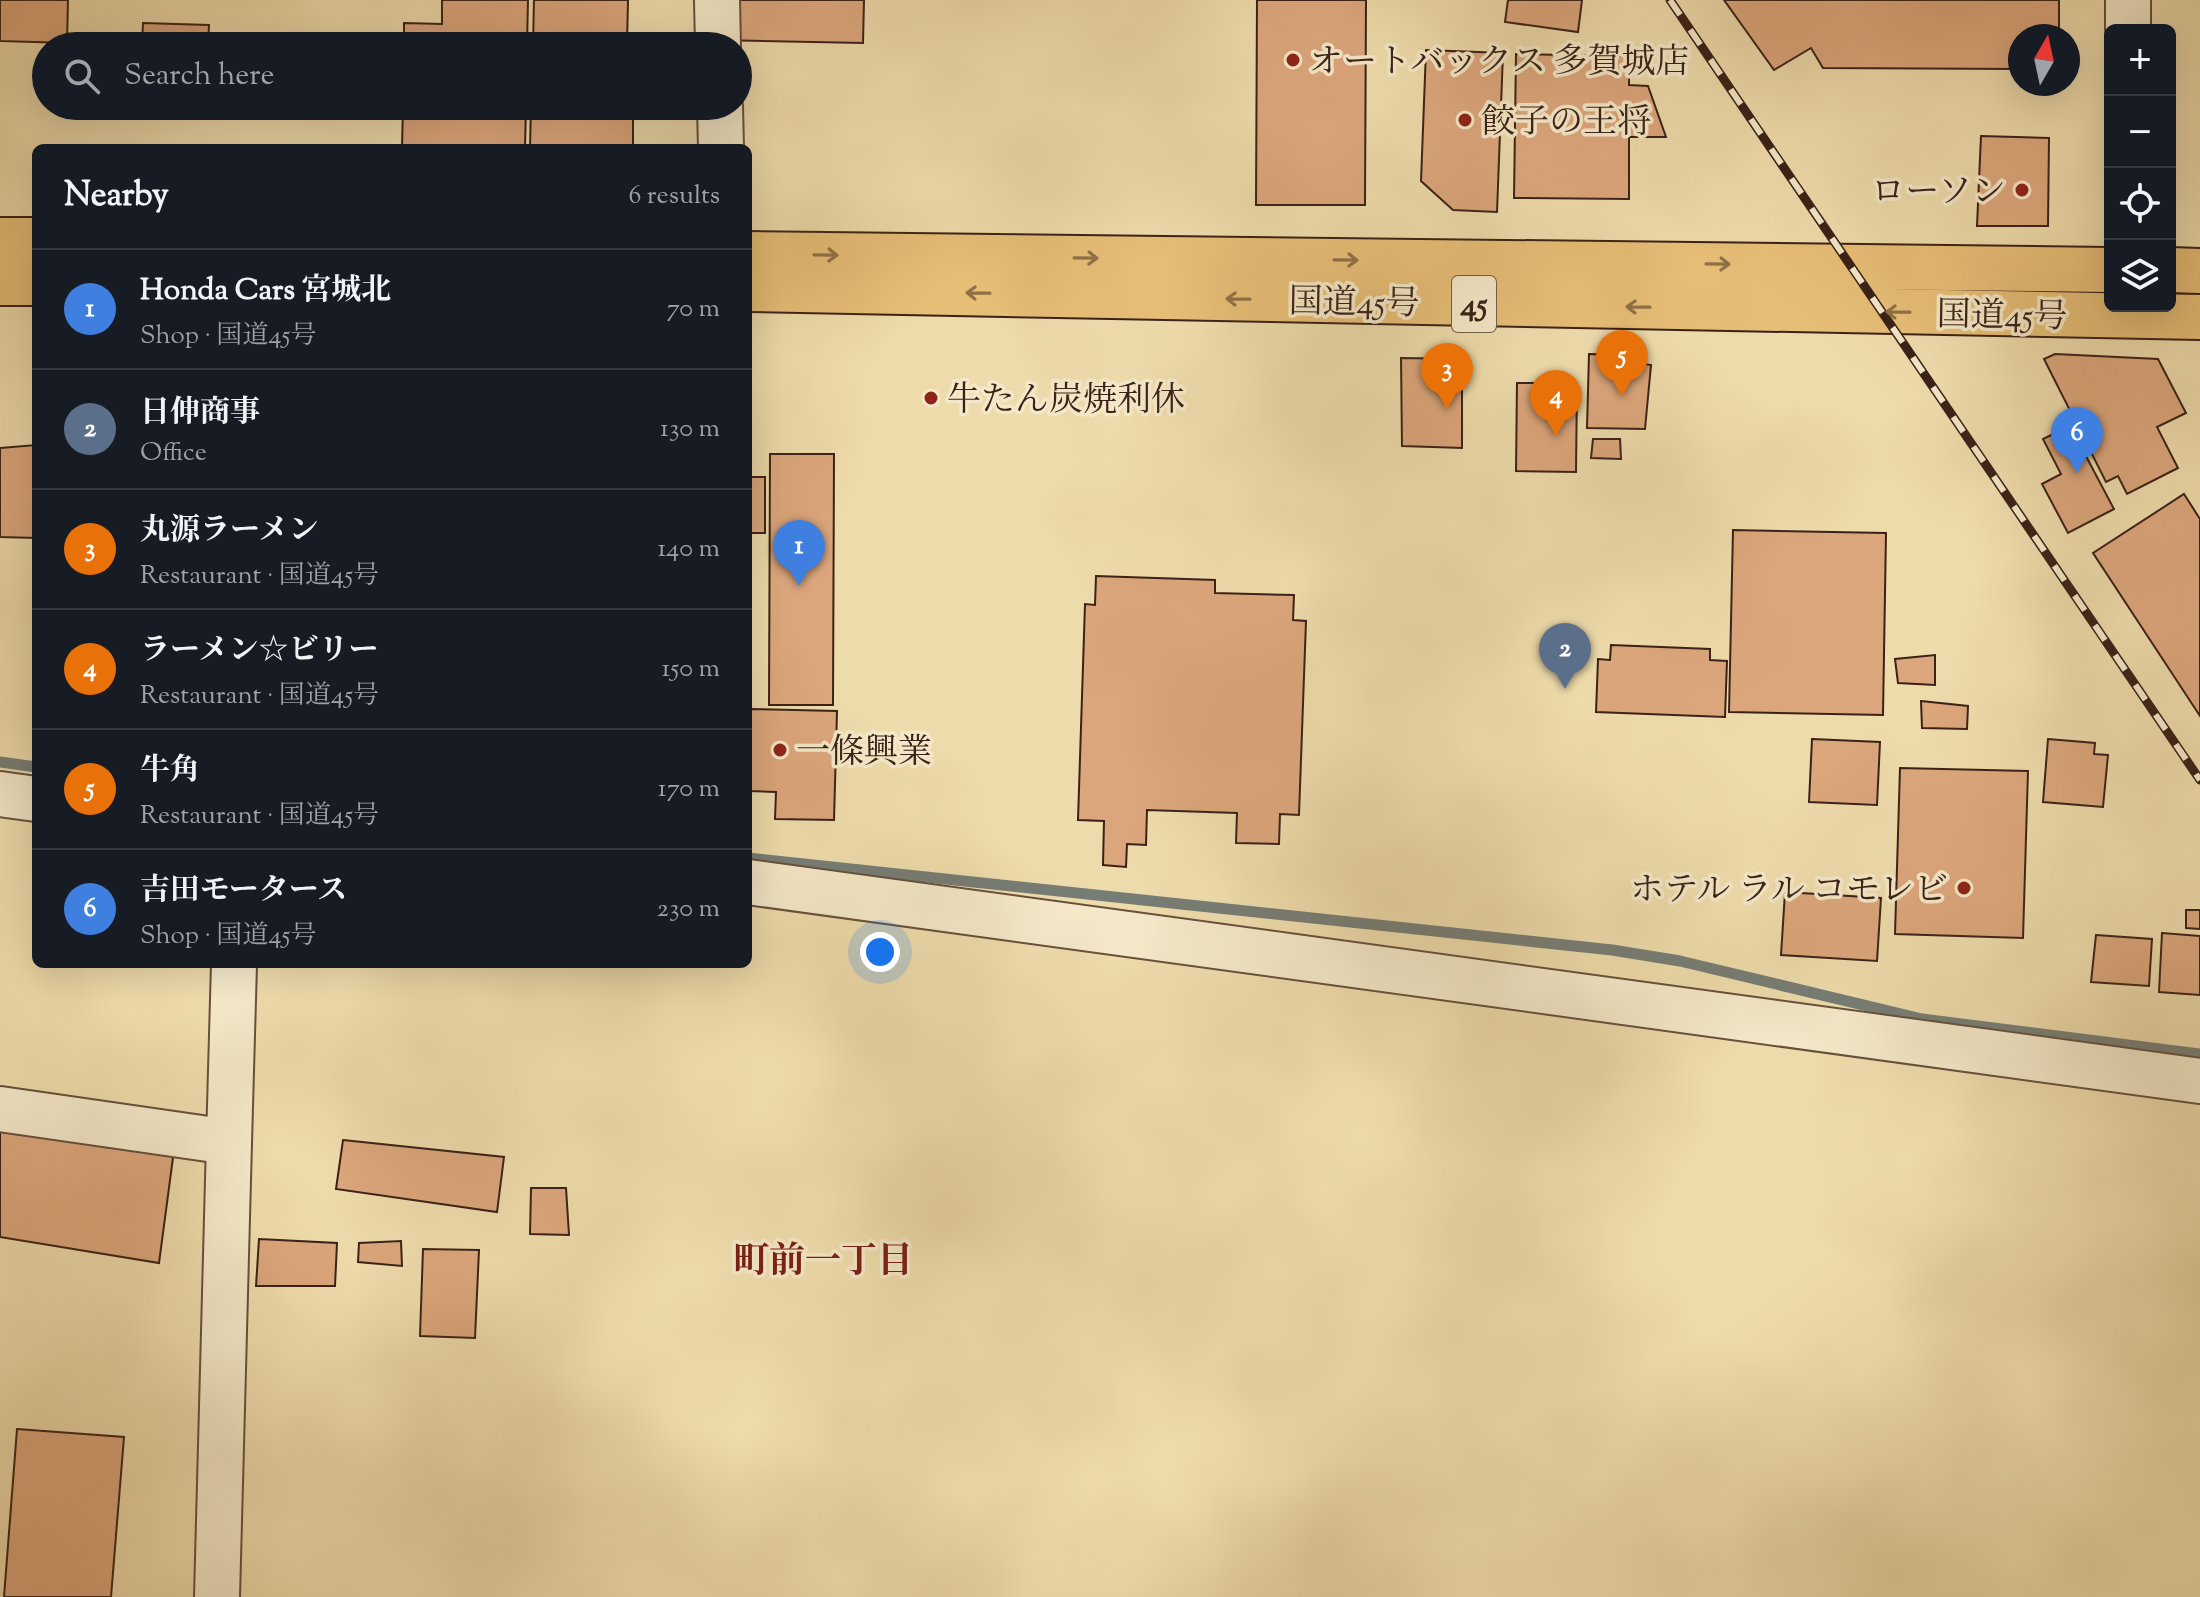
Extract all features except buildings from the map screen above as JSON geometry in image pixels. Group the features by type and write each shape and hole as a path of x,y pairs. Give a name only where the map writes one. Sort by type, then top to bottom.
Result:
{"highway":[{"path":"0,240 32,240"},
{"name":"国道45号","path":"752,254 2104,270"},
{"path":"2176,270 2200,271"},
{"path":"0,283 32,283"},
{"name":"国道45号","path":"752,289 2104,311"},
{"name":"国道45号","path":"2138,312 2200,317"}],"street":[{"path":"717,0 718,32"},
{"path":"2128,0 2128,24"},
{"path":"720,120 721,144"},
{"path":"0,794 32,798"},
{"path":"752,883 2200,1081"},
{"path":"217,1597 234,968"},
{"path":"0,1109 229,1142"}],"waterway":[{"path":"0,762 32,766"},
{"path":"752,858 1612,950 1680,961 1922,1019 2200,1054"}],"railway":[{"path":"1670,0 2200,780"}],"place":[{"name":"オートバックス 多賀城店","path":"1293,60"},
{"name":"餃子の王将","path":"1465,120"},
{"name":"ローソン","path":"2022,190"},
{"name":"牛角","path":"1622,396"},
{"name":"牛たん炭焼利休","path":"931,398"},
{"name":"丸源ラーメン","path":"1447,409"},
{"name":"ラーメン☆ビリー","path":"1556,436"},
{"name":"吉田モータース","path":"2077,473"},
{"name":"Honda Cars 宮城北","path":"799,586"},
{"name":"日伸商事","path":"1565,689"},
{"name":"一條興業","path":"780,750"},
{"name":"ホテル ラル コモレビ","path":"1964,888"}],"district":[{"name":"町前一丁目","path":"823,1259"}]}
